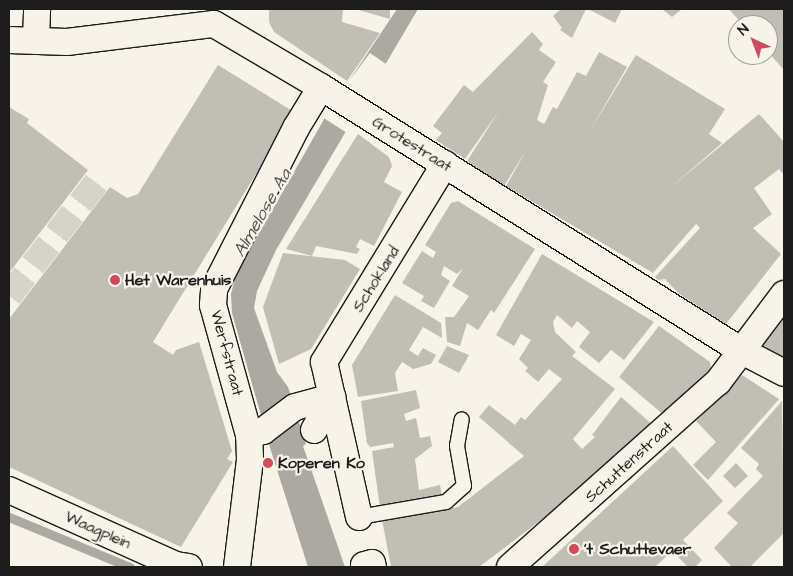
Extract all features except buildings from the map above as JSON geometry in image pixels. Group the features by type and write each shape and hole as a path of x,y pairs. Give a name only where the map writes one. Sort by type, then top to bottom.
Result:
{"street":[{"path":"36,41 37,9"},
{"name":"Grotestraat","path":"9,40 67,42 217,16 328,91 742,351 784,373"},
{"name":"Werfstraat","path":"238,567 250,459 256,433 213,305 214,289 296,128 328,91"},
{"name":"Schokland","path":"359,517 324,362 423,204 445,164"},
{"name":"Schuttenstraat","path":"510,567 718,382 784,294"},
{"path":"256,433 295,407 332,397"},
{"path":"314,430 332,397"},
{"name":"Waagplein","path":"9,490 189,567"}],"lane":[{"path":"359,517 446,502 464,486 457,446 462,419"}],"shaded area":[{"path":"397,9 418,9 276,250 257,291 254,308 277,372 288,387 306,444 303,446 345,567 308,567 271,451 232,313 231,294 236,274 327,114"}],"pier":[{"path":"370,53 389,66 347,133 322,117"}],"waterway":[{"path":"9,517 130,567"}],"tunnel":[{"path":"9,296 100,178"}],"place":[{"name":"Het Warenhuis","path":"115,280"},
{"name":"Koperen Ko","path":"268,463"},
{"name":"'t Schuttevaer","path":"574,549"}],"water label":[{"name":"Almelose Aa","path":"263,213"}]}
